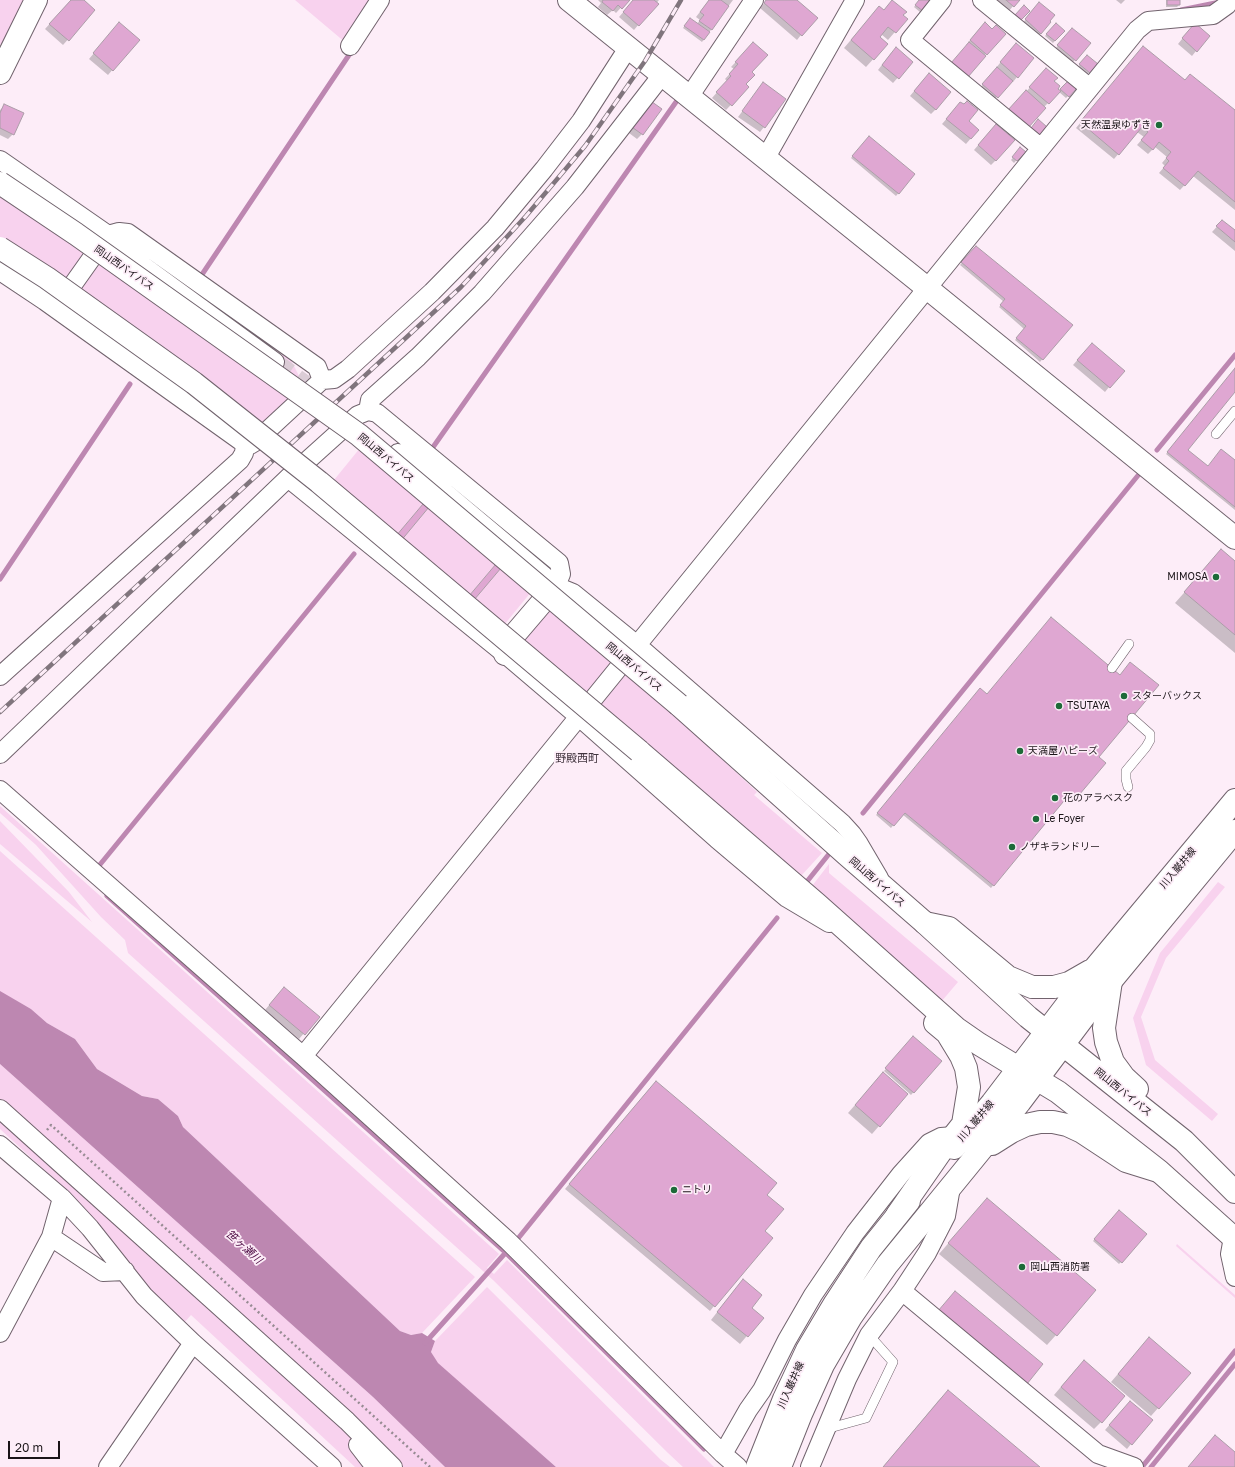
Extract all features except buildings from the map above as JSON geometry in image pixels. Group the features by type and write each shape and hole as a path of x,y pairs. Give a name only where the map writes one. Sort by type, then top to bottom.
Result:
{"main road":[{"path":"0,73 36,0"},
{"path":"568,0 927,288 1235,538"},
{"name":"岡山西バイパス","path":"0,183 76,234 359,435 679,705 925,923 1012,1003 1184,1141 1235,1192"},
{"path":"0,248 47,278 194,383 318,482 639,751 854,937 956,1028 979,1044 1058,1092 1159,1171 1234,1238"},
{"path":"505,654 515,634 556,586"},
{"name":"川入巌井線","path":"757,1467 784,1399 807,1350 886,1265 974,1157 1028,1073 1235,800"},
{"name":"川入巌井線","path":"1102,975 1235,831"},
{"path":"925,923 949,928 1008,977 1032,987 1054,987 1102,975 1104,1028 1106,1042 1113,1062 1124,1077 1165,1113 1184,1141"},
{"path":"885,966 906,995 947,1033 961,1056 966,1068 968,1080 968,1100 958,1130"},
{"path":"897,1215 940,1153 998,1083 1028,1073"},
{"name":"川入巌井線","path":"780,1467 801,1414 823,1365 843,1310 871,1248 992,1103 1028,1073"},
{"path":"974,1157 996,1140 1026,1125 1040,1122 1053,1122 1067,1124 1082,1132 1126,1161 1159,1171"}],"street":[{"path":"350,46 380,0"},
{"path":"690,97 754,0"},
{"path":"765,159 855,0"},
{"path":"942,0 910,40 1041,148"},
{"path":"982,0 1090,88"},
{"path":"303,1056 1137,30 1148,21 1213,15 1227,5 1230,0"},
{"path":"0,271 245,444 250,445 322,380 334,379 348,369 432,292 495,228 544,169 581,120 628,48"},
{"path":"368,411 370,400 418,357 482,293 576,187 662,75"},
{"path":"0,160 108,235 123,251 276,362"},
{"path":"44,301 64,297 108,235 119,232 128,233 317,367 322,380"},
{"path":"0,754 288,478 358,415 368,411 377,413 400,431 559,563 561,574 556,586"},
{"path":"0,676 240,460 244,453 245,444"},
{"path":"398,453 556,586 573,593 637,645 842,823 859,844 885,889"},
{"path":"288,478 505,654 786,898 854,937"},
{"path":"0,790 303,1056 508,1241 723,1454 738,1467"},
{"path":"0,1108 347,1421 393,1467"},
{"path":"723,1454 748,1410 762,1390 787,1340 813,1295 854,1233 901,1174 929,1143 958,1130"},
{"path":"0,1145 62,1198 90,1228 144,1296 193,1343 329,1466"},
{"path":"810,1467 847,1379 869,1335 902,1291 927,1253 946,1216 951,1186"},
{"path":"0,1333 51,1237 62,1198"},
{"path":"51,1237 103,1272 125,1271"},
{"path":"1234,1238 1230,1254 1235,1277"},
{"path":"902,1291 1098,1454 1133,1466"},
{"path":"108,1467 193,1343"},
{"path":"347,1421 352,1438 375,1467"}],"lane":[{"path":"1216,434 1235,411"},
{"path":"1112,668 1129,644"},
{"path":"1128,787 1126,771 1150,740 1150,734 1132,718"},
{"path":"826,1429 866,1418 894,1362 869,1335"}],"path":[{"path":"51,1125 430,1467"}],"shaded area":[{"path":"0,0 27,0 3,46 0,44"},
{"path":"295,0 375,0 346,43"},
{"path":"0,167 99,235 57,291 51,295 0,260"},
{"path":"113,250 274,364 286,350 304,386 253,434 61,307"},
{"path":"369,437 507,551 458,609 462,613 511,555 509,553 535,575 531,592 504,625 498,642 391,556 321,496","holes":["434,491 439,495 390,553 385,549"]},
{"path":"553,607 625,645 579,706 524,644 531,630"},
{"path":"626,674 684,724 757,792 754,795 822,853 801,876 735,818 733,820 600,705"},
{"path":"0,806 499,1254 487,1268 494,1274 507,1260 714,1467 683,1467 493,1280 128,953 125,940 101,917 36,845 0,813"},
{"path":"0,821 69,892 92,922 0,844"},
{"path":"0,851 475,1277 422,1333 411,1335 400,1331 183,1127 178,1116 158,1099 142,1096 97,1069 75,1039 47,1023 31,1009 0,992"},
{"path":"829,864 829,873 958,982 941,1002 812,886"},
{"path":"1218,882 1225,887 1166,958 1141,1017 1155,1060 1218,1114 1212,1121 1146,1065 1133,1018 1160,953"},
{"path":"0,1064 373,1397 445,1467 355,1467 191,1315 183,1324 149,1290 68,1192 0,1129"},
{"path":"1177,1244 1235,1295 1235,1298 1176,1246"},
{"path":"487,1287 661,1460 670,1467 556,1467 437,1363 431,1352 435,1341"}],"water":[{"name":"笹ヶ瀬川","path":"0,991 31,1009 47,1023 75,1039 97,1069 142,1096 158,1099 178,1116 183,1127 400,1331 411,1335 422,1333 435,1341 431,1352 438,1363 556,1467 445,1467 373,1397 0,1064"}],"waterway":[{"path":"1181,10 1220,2"},
{"path":"201,276 353,49"},
{"path":"431,450 676,102"},
{"path":"1157,450 1235,355"},
{"path":"0,579 130,384"},
{"path":"863,813 1140,473"},
{"path":"98,867 354,554"},
{"path":"805,884 829,854"},
{"path":"107,896 506,1253 704,1449"},
{"path":"516,1241 777,918"},
{"path":"425,1343 508,1250"},
{"path":"1142,1467 1235,1351"},
{"path":"1151,1467 1235,1364"}],"tunnel":[{"path":"275,362 312,389"}],"railway":[{"path":"0,712 461,287 526,216 585,146 645,61 681,0"}],"place":[{"name":"天然温泉ゆずき","path":"1159,125"},
{"name":"MIMOSA","path":"1216,577"},
{"name":"スターバックス","path":"1124,696"},
{"name":"TSUTAYA","path":"1059,706"},
{"name":"天満屋ハピーズ","path":"1020,751"},
{"name":"花のアラベスク","path":"1055,798"},
{"name":"Le Foyer","path":"1036,819"},
{"name":"ノザキランドリー","path":"1012,847"},
{"name":"ニトリ","path":"674,1190"},
{"name":"岡山西消防署","path":"1022,1267"}],"district":[{"name":"野殿西町","path":"577,759"}]}
